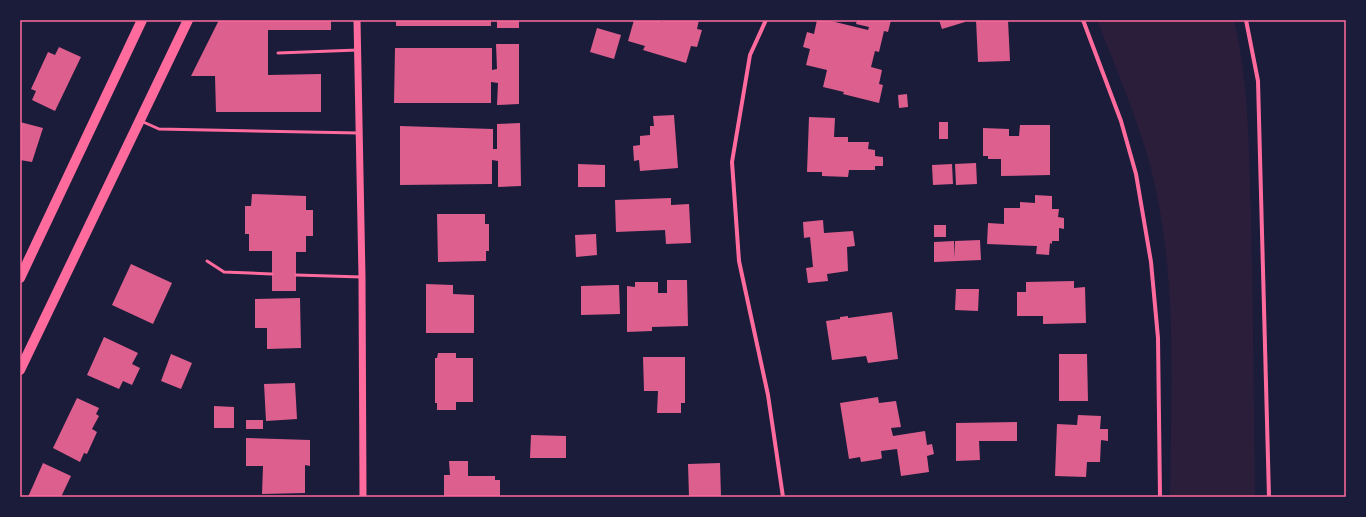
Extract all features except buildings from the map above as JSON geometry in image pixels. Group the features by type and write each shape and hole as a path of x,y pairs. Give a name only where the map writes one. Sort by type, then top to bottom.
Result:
{"main road":[{"path":"20,278 142,20"},
{"path":"20,370 188,20"}],"street":[{"path":"358,20 362,277 363,497"},
{"path":"766,20 750,55 732,162 739,261 768,395 783,497"},
{"path":"1083,20 1121,121 1136,174 1151,262 1158,338 1160,497"},
{"path":"1246,20 1258,81 1269,497"}],"lane":[{"path":"278,53 358,50"},
{"path":"140,120 159,130 359,133"},
{"path":"207,261 224,272 272,274"},
{"path":"296,274 362,277"}],"shaded area":[{"path":"1097,20 1234,20 1243,68 1249,140 1255,497 1170,497 1172,366 1171,322 1164,236 1157,193 1141,134"}]}
